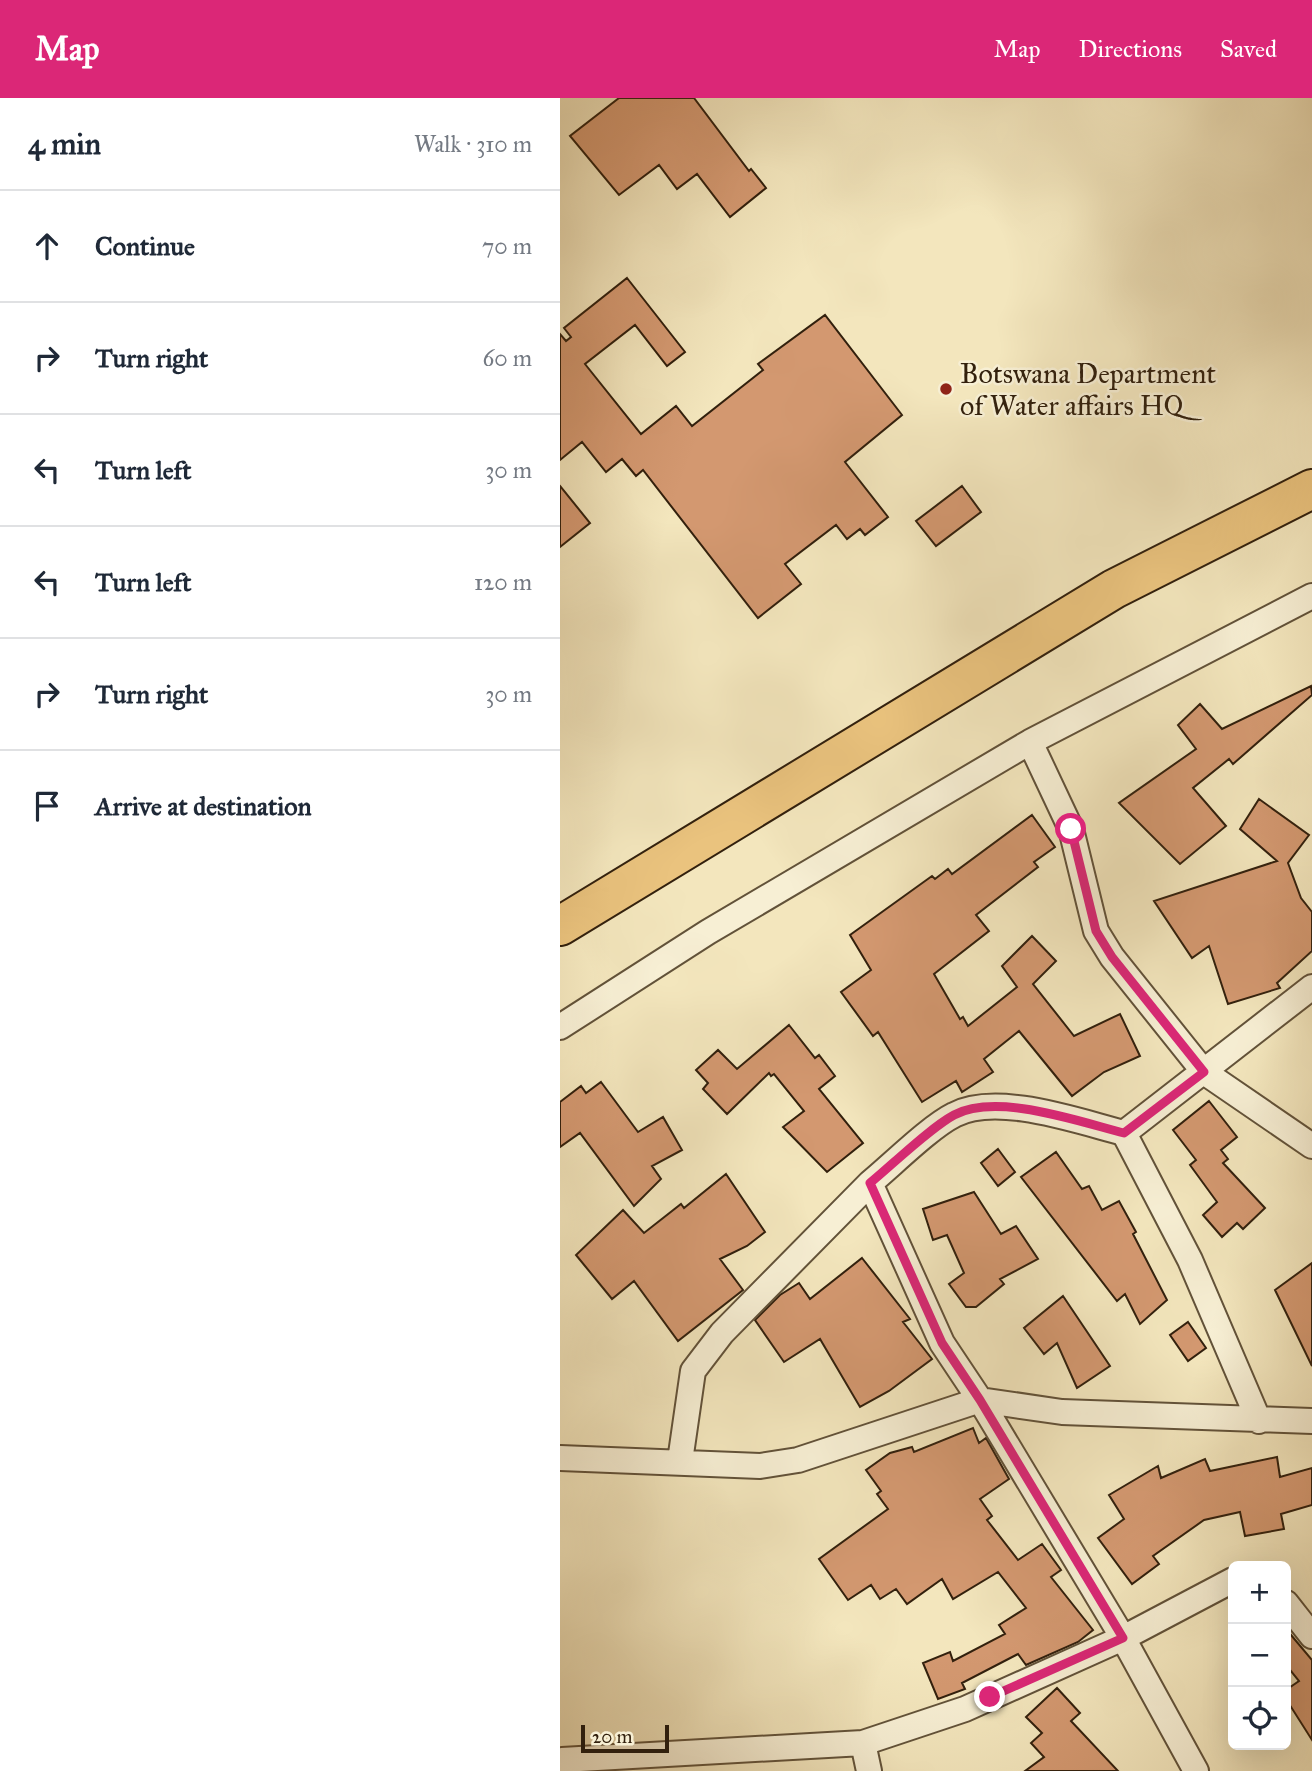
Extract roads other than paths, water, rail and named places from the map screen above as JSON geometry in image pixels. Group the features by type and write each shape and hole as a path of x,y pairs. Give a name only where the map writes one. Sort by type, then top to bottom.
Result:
{"main road":[{"path":"560,926 1114,589 1312,489"}],"street":[{"path":"560,1027 708,932 1030,742 1312,596"},
{"path":"1030,742 1071,829 1096,931 1112,957 1204,1072 1312,1146"},
{"path":"1124,1133 1312,987"},
{"path":"680,1461 693,1371 722,1333 870,1183 954,1115 993,1107 1040,1112 1124,1133 1190,1260 1259,1421"},
{"path":"870,1183 942,1343 980,1400 1123,1638 1196,1771"},
{"path":"560,1458 761,1466 799,1460 980,1400 1062,1412 1312,1421"},
{"path":"562,1759 863,1743 965,1709 1123,1638 1228,1583"},
{"path":"1291,1609 1312,1636"},
{"path":"863,1743 869,1771"}],"place":[{"name":"Botswana Department of Water affairs HQ","path":"946,389"}]}
